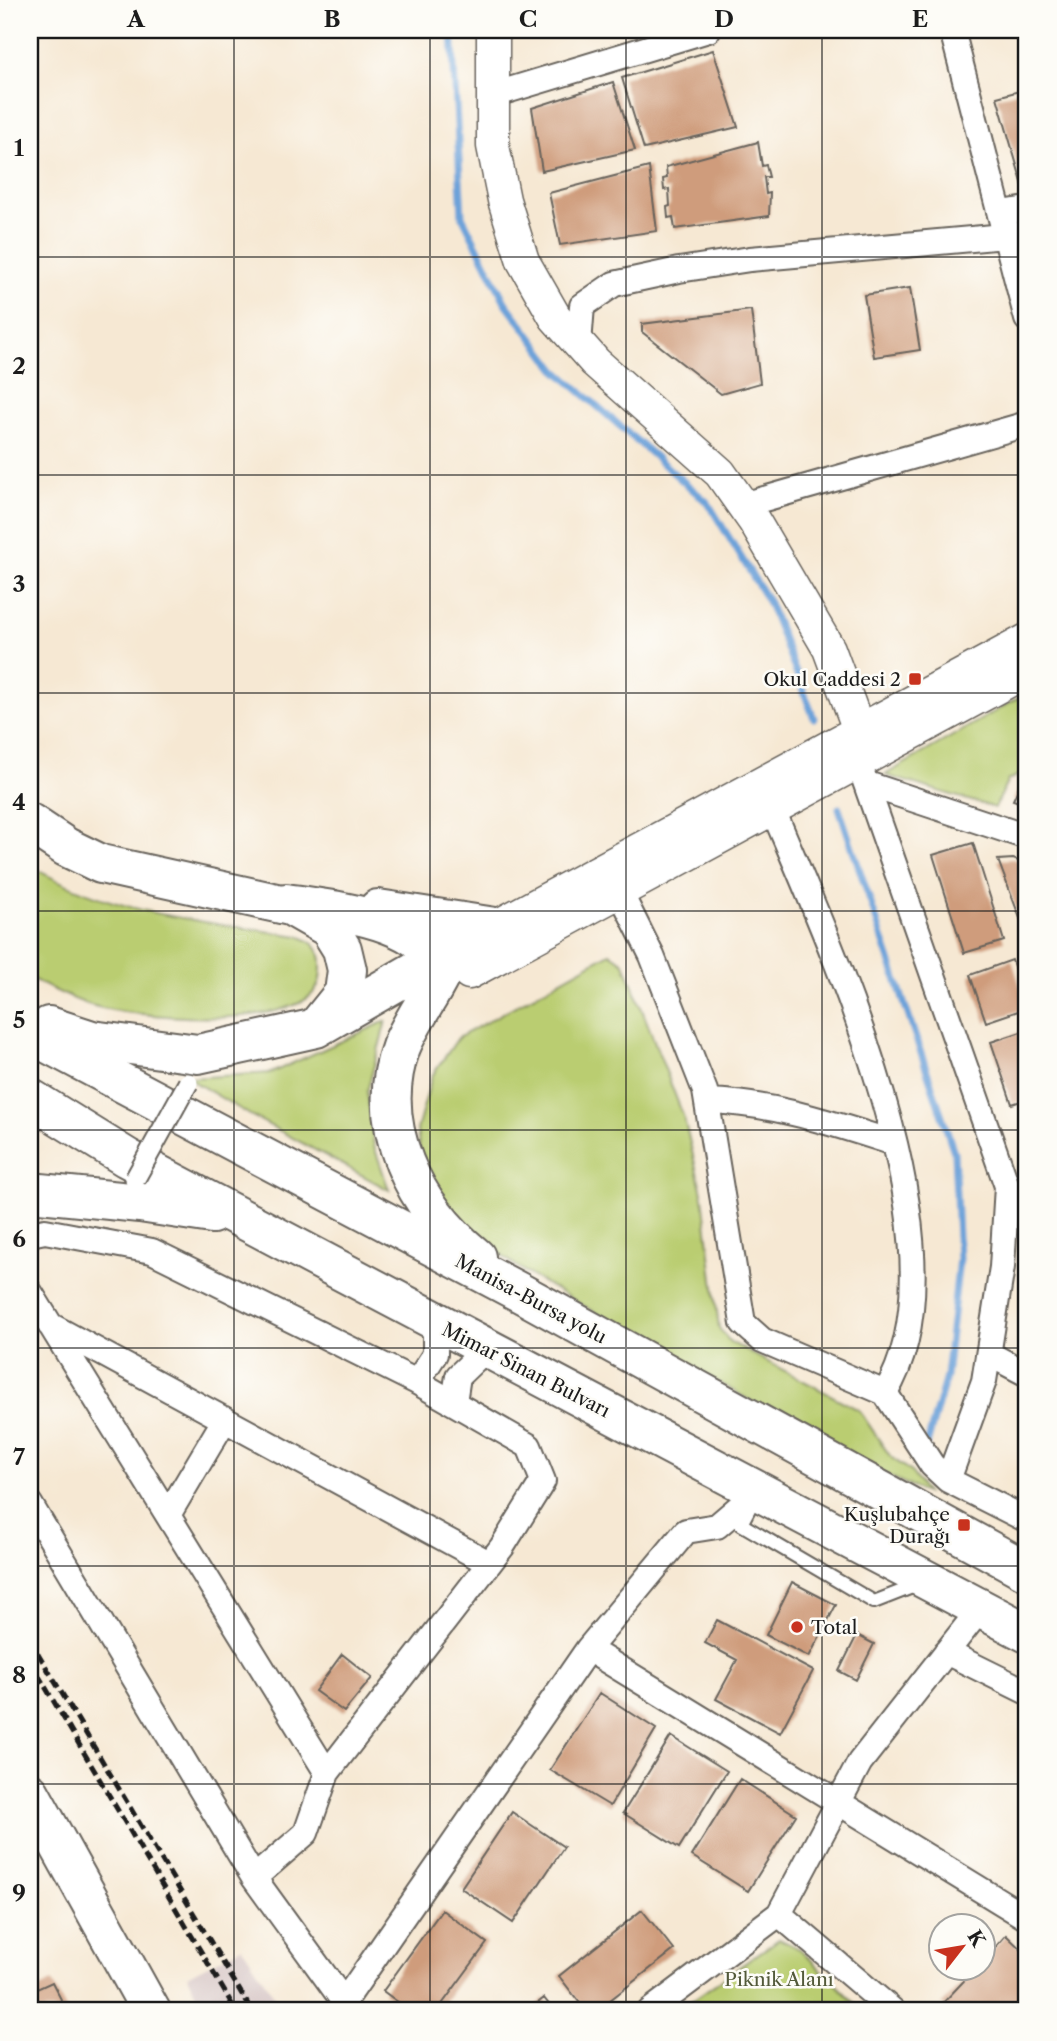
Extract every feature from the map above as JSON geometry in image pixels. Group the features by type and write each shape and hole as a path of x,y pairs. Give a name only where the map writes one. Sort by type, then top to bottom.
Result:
{"main road":[{"path":"30,823 66,847 101,864 286,903 354,913 405,930 440,970"},
{"path":"286,903 348,904 495,927"},
{"path":"286,903 328,928 342,950 347,970 344,993 316,1028"},
{"path":"440,970 402,1046 391,1096 392,1126 401,1153 430,1209 464,1248 519,1292"},
{"path":"30,1020 92,1040 198,1054 316,1028 440,970"},
{"name":"Manisa-Bursa yolu","path":"30,1034 519,1292 1027,1571"},
{"name":"Mimar Sinan Bulvarı","path":"30,1098 127,1158 435,1323 1027,1633"},
{"path":"30,1192 141,1203 242,1219"},
{"path":"30,1793 151,2011"},
{"path":"30,1846 124,2011"}],"street":[{"path":"493,30 493,146 504,200 523,261 555,317 579,344 720,473 743,505 829,649 859,730 863,774 1017,1190 984,1381 948,1480"},
{"path":"493,95 708,30"},
{"path":"952,30 1012,228 1027,319"},
{"path":"579,344 582,306 614,284 750,259 1012,228 1027,209"},
{"path":"743,505 1027,424"},
{"path":"440,970 495,927 1027,640"},
{"path":"440,970 620,892 773,810 863,774 1027,671"},
{"path":"863,774 1027,836"},
{"path":"773,810 830,946 875,1068 908,1213 913,1303 901,1367 885,1393"},
{"path":"620,892 652,956 707,1101 743,1323 762,1340 885,1393 932,1465 948,1480 1027,1520"},
{"path":"135,1179 188,1083"},
{"path":"707,1101 751,1102 894,1143"},
{"path":"30,1234 45,1231 152,1251 417,1382 529,1446 543,1481 489,1563 327,1773 306,1833 254,1878"},
{"path":"30,1292 327,1773"},
{"path":"417,1382 435,1354 435,1323"},
{"path":"50,1324 489,1563"},
{"path":"454,1402 458,1377 487,1349"},
{"path":"989,1354 1027,1374"},
{"path":"168,1516 225,1419"},
{"path":"30,1504 254,1878 348,2006 588,1649 686,1531 717,1526 758,1490"},
{"path":"649,2011 779,1914 860,1762 981,1608"},
{"path":"588,1649 1027,1918"},
{"path":"946,1652 1027,1692"},
{"path":"779,1914 893,2011"}],"shaded area":[{"path":"242,1947 284,2011 204,2011 187,1976"}],"green space":[{"path":"1027,693 1027,771 1008,780 995,808 885,775"},
{"path":"30,866 63,883 128,906 194,920 299,936 317,949 321,958 318,986 313,993 296,1004 271,1012 208,1018 114,1010 69,997 30,978"},
{"path":"610,953 624,963 684,1118 703,1197 719,1328 730,1342 859,1410 890,1456 912,1473 926,1493 860,1463 530,1275 482,1242 442,1199 420,1153 417,1130 432,1076 458,1038"},
{"path":"386,1021 367,1092 374,1146 389,1190 250,1115 188,1078 271,1073"},
{"name":"Piknik Alanı","path":"779,1939 800,1949 863,2011 677,2011"}],"building":[{"path":"713,50 738,127 644,149 622,78"},
{"path":"613,82 635,150 542,171 532,108"},
{"path":"1027,89 1027,186 1023,186 997,97"},
{"path":"758,142 762,166 766,165 769,177 764,177 766,194 770,193 769,216 675,229 673,217 668,218 669,189 664,190 663,179 667,178 666,167"},
{"path":"649,167 657,231 560,245 549,193"},
{"path":"910,288 920,350 874,357 864,295"},
{"path":"751,310 760,383 721,394 642,332 642,324"},
{"path":"1027,782 1027,805 1013,800 1019,787"},
{"path":"973,843 1004,941 964,953 933,855"},
{"path":"1013,859 1027,864 1027,917 1021,921 998,860"},
{"path":"1012,960 1027,1008 986,1022 970,975"},
{"path":"1027,1030 1027,1099 1012,1104 991,1042"},
{"path":"792,1582 836,1605 809,1657 766,1635"},
{"path":"717,1620 813,1671 780,1733 716,1699 737,1660 705,1643"},
{"path":"857,1635 874,1644 856,1680 839,1671"},
{"path":"342,1654 372,1678 344,1712 315,1691"},
{"path":"600,1693 656,1729 610,1806 550,1770"},
{"path":"671,1736 727,1771 679,1848 623,1813"},
{"path":"740,1779 796,1815 748,1891 692,1856"},
{"path":"512,1812 564,1847 513,1923 461,1888"},
{"path":"442,1910 487,1943 437,2011 410,2011 383,1991"},
{"path":"642,1910 674,1950 596,2011 586,2011 559,1976"},
{"path":"1006,1935 1027,1955 1027,2002 1019,2011 950,2011 942,2004 963,1982 998,1982 998,1944"},
{"path":"52,1982 67,2011 30,2011 30,1985 34,1983 37,1989"},
{"path":"544,1998 554,2011 528,2011"}],"waterway":[{"path":"452,30 462,216 505,302 557,371 708,503 769,603 814,718"},
{"path":"839,808 954,1152 959,1259 946,1377 927,1444"}],"railway":[{"path":"30,1640 252,2011"},
{"path":"30,1661 236,2011"}],"place":[{"name":"Okul Caddesi 2","path":"915,679"},
{"name":"Kuşlubahçe Durağı","path":"964,1525"},
{"name":"Total","path":"797,1627"}]}
